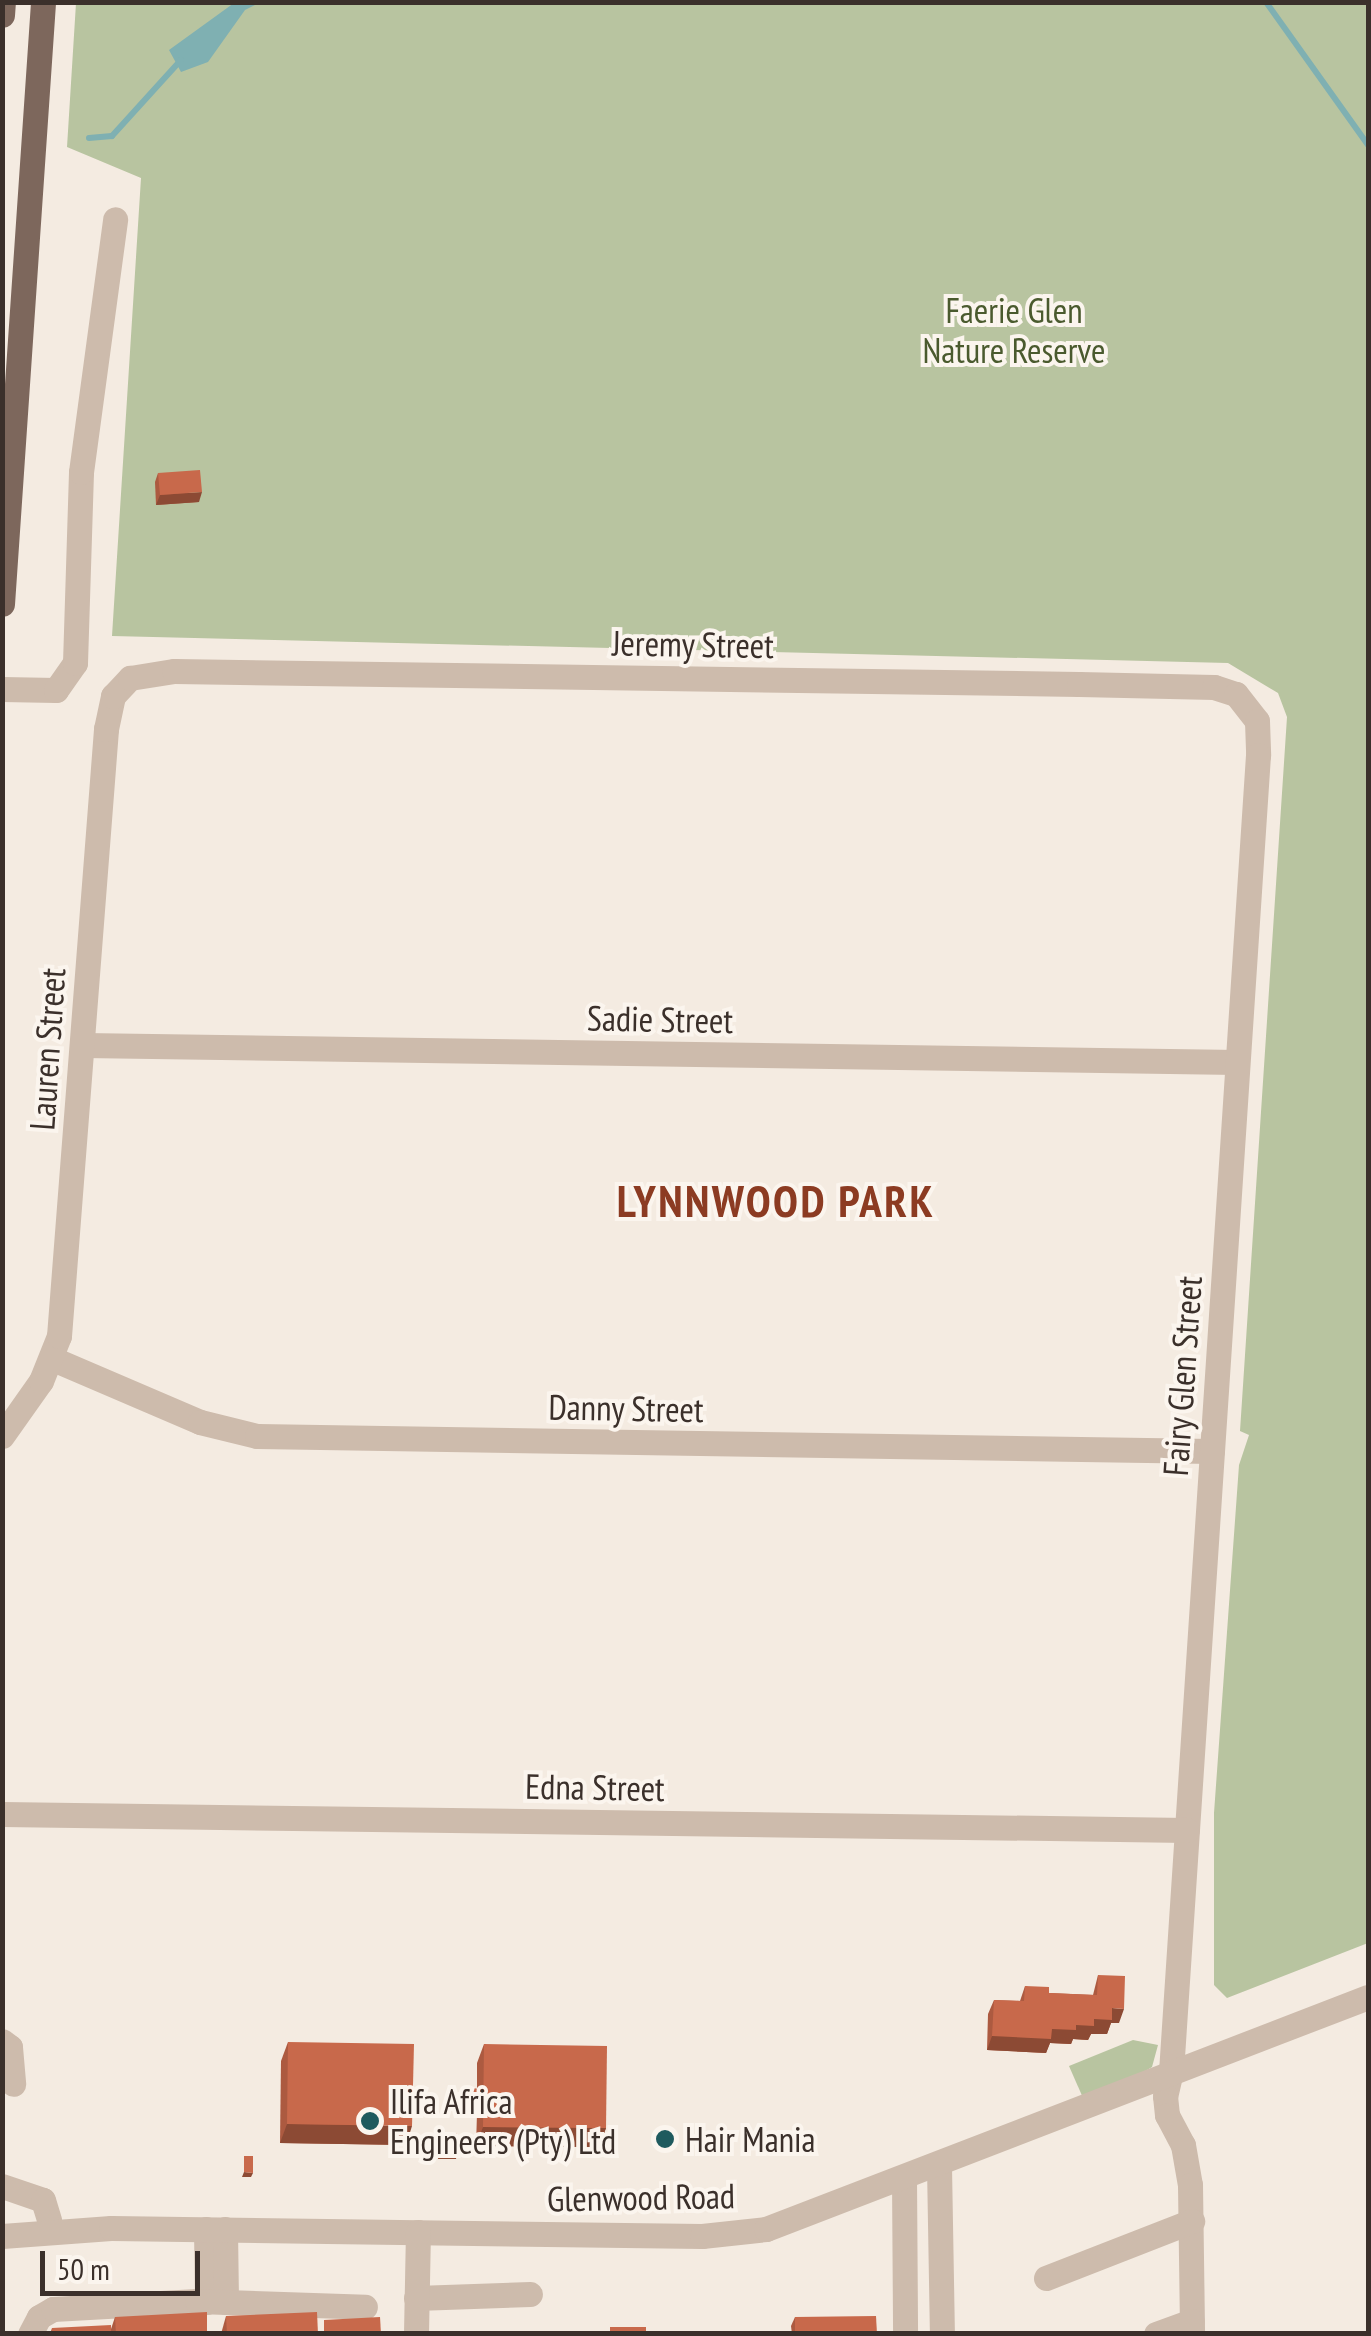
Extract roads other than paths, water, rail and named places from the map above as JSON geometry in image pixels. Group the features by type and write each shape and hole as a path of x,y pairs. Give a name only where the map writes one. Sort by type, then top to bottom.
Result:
{"main road":[{"path":"2,15 3,2"},
{"path":"2,604 43,2"}],"street":[{"path":"2,690 56,690 74,668 81,472 115,219"},
{"name":"Jeremy Street","path":"148,672 1192,686 1236,694"},
{"name":"Lauren Street","path":"2,1436 53,1359 63,1303 108,714 119,687 148,672"},
{"name":"Fairy Glen Street","path":"1192,2327 1192,2221 1183,2145 1167,2115 1165,2096 1171,2072 1258,731 1254,713 1236,694"},
{"name":"Sadie Street","path":"82,1046 1237,1062"},
{"name":"Danny Street","path":"53,1359 200,1422 258,1436 1212,1451"},
{"name":"Edna Street","path":"2,1814 1187,1830"},
{"name":"Glenwood Road","path":"2,2236 111,2228 732,2234 788,2222 939,2166 1368,1997"},
{"path":"2,2041 10,2046 13,2084"},
{"path":"939,2166 942,2334"},
{"path":"904,2178 905,2334"},
{"path":"2,2186 43,2200 50,2220"},
{"name":"Glenwood Road","path":"2,2220 50,2220 111,2228"},
{"path":"1046,2278 1192,2221"},
{"path":"215,2229 216,2302"},
{"path":"416,2334 418,2232"},
{"path":"416,2298 530,2294"},
{"path":"30,2334 38,2317 54,2309 216,2302 365,2308"},
{"path":"1156,2334 1192,2327"}],"water":[{"path":"234,3 259,3 245,10 208,62 181,72 169,50"}],"waterway":[{"path":"1266,2 1368,145"},
{"path":"89,138 112,136 181,60"}],"place":[{"name":"Ilifa Africa Engineers (Pty) Ltd","path":"370,2121"},
{"name":"Hair Mania","path":"665,2139"}],"district":[{"name":"LYNNWOOD PARK","path":"776,1201"}],"park label":[{"name":"Faerie Glen Nature Reserve","path":"1014,330"}]}
